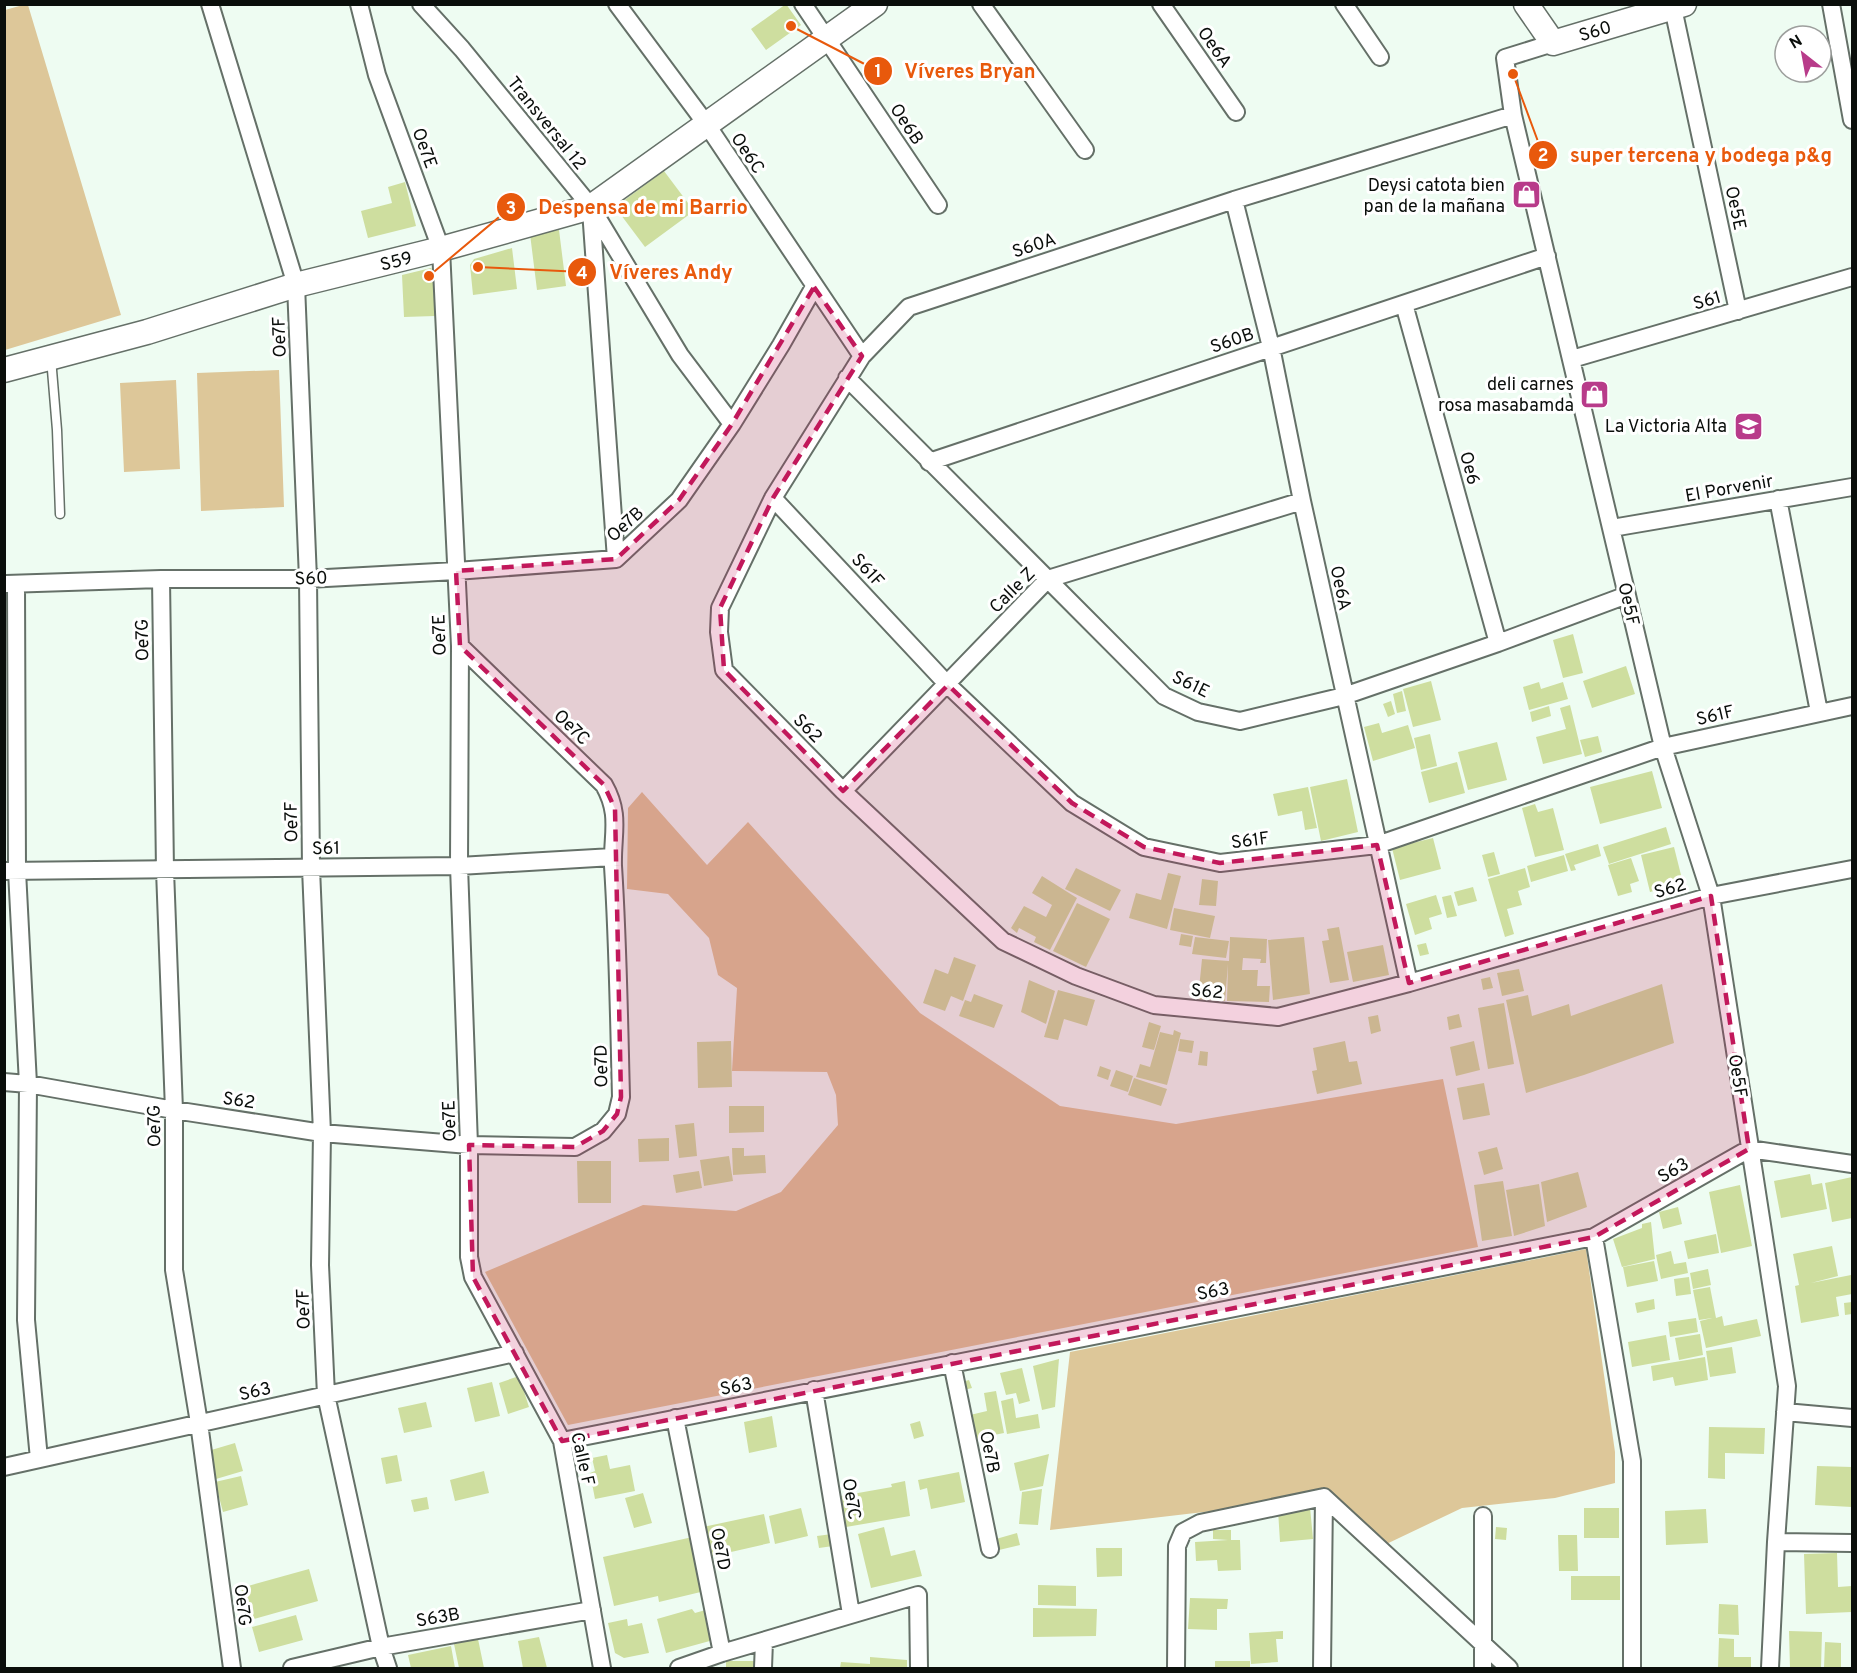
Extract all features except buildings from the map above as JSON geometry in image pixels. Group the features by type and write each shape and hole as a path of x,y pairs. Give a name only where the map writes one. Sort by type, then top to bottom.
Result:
{"street":[{"name":"Oe7F","path":"210,4 296,285 308,579 311,868 322,1133 320,1265 326,1395 381,1647 388,1668"},
{"name":"Oe7E","path":"359,4 377,75 441,249 459,646 459,866 470,1145 469,1257 473,1277"},
{"name":"Transversal 12","path":"421,4 462,49 591,207 680,355 732,424"},
{"name":"Oe6C","path":"617,4 707,125 862,356"},
{"name":"Oe6B","path":"803,4 938,205"},
{"name":"S59","path":"4,370 147,332 296,285 441,249 591,207 875,4"},
{"path":"981,4 1085,150"},
{"name":"Oe6A","path":"1161,4 1236,112"},
{"path":"1344,4 1380,57"},
{"path":"1526,4 1553,44"},
{"path":"1831,4 1852,120"},
{"name":"S60","path":"1505,58 1678,6"},
{"name":"Oe5E","path":"1678,6 1738,311"},
{"name":"Oe5F","path":"1505,58 1513,115 1663,747 1711,896 1787,1386 1770,1668"},
{"name":"S60A","path":"720,608 773,498 847,378 862,356 909,307 1234,200 1513,115"},
{"name":"Oe6A","path":"1234,200 1271,347 1344,696 1409,984"},
{"name":"Oe7B","path":"591,207 616,559"},
{"name":"S60B","path":"929,462 1547,256"},
{"name":"S61","path":"1572,359 1852,278"},
{"name":"Oe7B","path":"616,559 679,500 732,424 814,287"},
{"name":"Oe6","path":"1404,304 1498,642"},
{"name":"S61E","path":"847,378 1164,696 1198,712 1240,721 1344,696 1627,595"},
{"name":"El Porvenir","path":"1612,528 1852,487"},
{"name":"S61F","path":"773,498 948,685 1072,803 1144,847 1220,863 1377,844 1663,747 1852,706"},
{"path":"1778,499 1819,712"},
{"name":"Calle Z","path":"843,791 1048,579 1302,501"},
{"name":"S60","path":"10,584 161,579 308,579 616,559"},
{"name":"Oe7G","path":"161,579 165,870 174,1110 174,1270 199,1423 232,1668"},
{"path":"10,584 11,871 28,1084 26,1320 39,1459"},
{"name":"S62","path":"720,608 719,632 724,670 843,791 1003,940 1076,976 1154,1005 1278,1017 1409,984 1711,896 1852,869"},
{"name":"Oe7C","path":"459,646 604,785 615,809 613,857"},
{"name":"S61","path":"11,871 459,866 613,857"},
{"name":"Oe7D","path":"470,1145 575,1147 603,1131 617,1114 621,1096 613,857"},
{"name":"S62","path":"4,1082 28,1084 322,1133 470,1145"},
{"path":"1749,1149 1852,1164"},
{"name":"S63","path":"562,1440 1594,1237 1749,1149"},
{"path":"1594,1237 1632,1461 1632,1668"},
{"name":"Calle F","path":"473,1277 562,1440 603,1668"},
{"name":"S63","path":"4,1467 515,1353"},
{"name":"Oe7B","path":"952,1362 990,1549"},
{"name":"Oe7C","path":"814,1390 851,1614"},
{"path":"1785,1412 1852,1418"},
{"name":"Oe7D","path":"675,1418 722,1653"},
{"path":"1324,1497 1509,1668"},
{"path":"1176,1668 1177,1546 1183,1532 1200,1523 1324,1497"},
{"path":"1322,1668 1324,1497"},
{"path":"1483,1516 1483,1668"},
{"path":"1776,1542 1852,1542"},
{"path":"679,1668 918,1594 919,1668"},
{"name":"S63B","path":"292,1668 381,1647 592,1610"},
{"path":"763,1668 764,1641"}],"lane":[{"path":"51,358 57,430 60,514"}],"highlighted area":[{"path":"814,287 862,356 773,498 720,608 724,670 843,791 948,685 1072,803 1144,847 1220,863 1377,845 1409,983 1711,896 1749,1149 1594,1237 562,1441 473,1277 469,1145 575,1147 603,1131 617,1114 621,1097 615,809 604,785 460,646 456,571 616,559 679,500 732,424"}],"shaded area":[{"path":"28,5 121,315 5,350 5,10"},
{"path":"279,370 284,507 201,511 197,373"},
{"path":"176,380 180,469 124,472 120,383"},
{"path":"642,792 707,865 748,822 920,1013 1060,1106 1176,1124 1443,1079 1478,1247 568,1425 485,1272 643,1205 736,1211 781,1192 838,1125 836,1095 827,1072 732,1071 737,988 718,975 709,938 668,894 627,889 628,808"},
{"path":"1586,1249 1615,1452 1615,1483 1555,1498 1462,1508 1378,1548 1324,1498 1050,1530 1070,1352"}],"place":[{"name":"Víveres Bryan","path":"791,26"},
{"name":"super tercena y bodega p&g","path":"1513,74"},
{"name":"Deysi catota bien pan de la mañana","path":"1526,195"},
{"name":"Víveres Andy","path":"478,267"},
{"name":"Despensa de mi Barrio","path":"429,276"},
{"name":"deli carnes rosa masabamda","path":"1595,394"},
{"name":"La Victoria Alta","path":"1748,426"}]}
